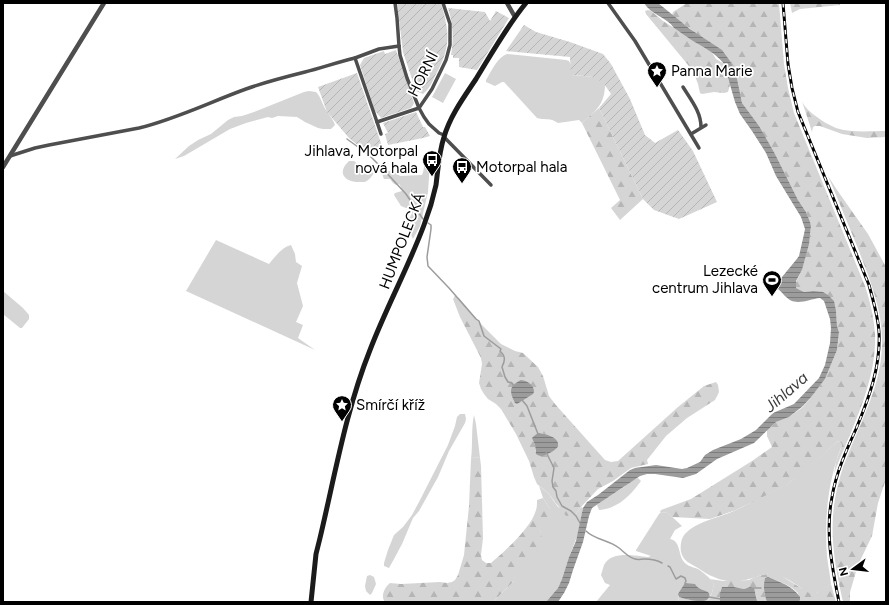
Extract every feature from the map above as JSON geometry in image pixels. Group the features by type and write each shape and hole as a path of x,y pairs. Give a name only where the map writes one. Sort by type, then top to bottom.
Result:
{"main road":[{"name":"HUMPOLECKÁ","path":"311,602 316,554 348,417 370,351 426,221 434,193 440,151 444,135 457,109 515,17 526,3"}],"street":[{"path":"3,167 104,3"},
{"path":"395,3 400,55 419,108 429,124 439,133 444,135 491,185"},
{"name":"HORNÍ","path":"419,108 432,89 446,60 450,45 450,24 443,3"},
{"path":"507,3 515,17"},
{"path":"608,3 635,41 699,148"},
{"path":"10,156 49,144 140,128 170,120 246,89 355,58 379,49 399,46"},
{"path":"355,58 381,134"},
{"path":"683,87 699,113 702,127"},
{"path":"376,122 419,108"},
{"path":"691,134 706,125"}],"green space":[{"path":"397,3 441,3 447,32 446,48 444,57 433,81 423,94 416,91 403,52"},
{"path":"687,3 779,3 784,64 794,113 865,286 872,310 875,334 875,352 872,370 862,406 834,474 836,462 842,445 838,441 794,481 794,479 785,486 736,510 710,519 672,517 668,513 660,512 661,510 691,499 772,447 767,436 767,430 776,422 789,417 803,407 825,379 837,350 839,332 836,311 813,291 804,292 796,288 796,282 802,270 810,236 811,226 806,212 798,200 775,154 742,103 734,70 701,37 672,15 673,12"},
{"path":"790,3 840,3 840,5 800,9 792,13"},
{"path":"448,8 485,12 490,21 496,11 509,18 477,70 459,67 459,58 453,58 453,55 451,55 452,32"},
{"path":"648,10 711,51 716,59 724,64 730,85 728,92 700,93 693,71 646,14 645,11"},
{"path":"524,25 536,32 603,54 611,64 630,99 645,135 655,143 678,130 693,151 717,202 679,219 654,210 643,199 599,108 611,94 607,88 603,83 594,78 571,75 570,57 506,51"},
{"path":"396,50 414,103 411,108 381,118 375,111 360,65 364,58 384,51 385,54"},
{"path":"507,54 569,61 571,65 571,75 596,77 605,84 605,91 599,106 582,123 579,120 558,123 552,120 537,118 504,82 495,86 486,82 500,58"},
{"path":"357,73 382,146 365,151 349,138 327,112 318,87"},
{"path":"445,73 456,79 443,103 432,97"},
{"path":"309,91 316,92 319,96 335,125 331,129 318,128 297,117 268,117 230,129 184,156 175,159 189,146 211,134 228,120 254,112"},
{"path":"802,101 806,108 812,113 836,128 854,131 886,131 886,137 867,138 842,134 820,126 813,127 812,132"},
{"path":"599,108 643,199 620,220 611,208 620,200 582,123"},
{"path":"416,112 423,127 425,127 430,136 388,145 385,134 388,133 383,123"},
{"path":"427,159 429,159 430,162 428,192 420,226 413,239 408,221 413,207 406,208 401,206 394,195 395,193 402,191 401,187 399,184 396,185 393,183 390,179 384,179 383,172 390,171 400,176 422,175"},
{"path":"349,161 354,161 364,169 374,173 365,182 351,181 343,174 344,168"},
{"path":"828,176 868,234 886,267 886,479 878,503 872,536 858,565 850,592 850,602 843,602 836,570 833,540 834,509 840,477 866,412 877,379 882,345 882,332 878,306 870,282"},
{"path":"216,240 269,264 276,255 291,245 295,254 296,262 302,266 297,283 303,306 296,322 303,325 298,338 315,350 186,291"},
{"path":"3,291 29,315 29,319 22,328 3,314"},
{"path":"455,296 459,298 481,324 501,344 523,353 538,367 543,376 549,396 605,460 611,462 618,461 678,407 704,386 716,382 719,392 715,400 687,418 666,436 647,460 648,464 631,468 613,481 598,489 575,515 566,516 548,493 537,484 529,461 516,434 501,409 488,399 481,389 479,383 482,364 481,358 460,317 453,299","holes":["538,433 545,434 556,440 535,452 533,440"]},
{"path":"460,414 465,414 465,423 449,451 438,477 419,511 413,518 402,544 389,568 384,566 394,535 403,527 412,515 448,445 457,417"},
{"path":"474,415 480,458 474,457 471,459 473,426"},
{"path":"838,441 842,445 830,486 826,528 827,556 831,584 820,591 810,594 779,575 769,574 740,581 727,581 710,575 685,560 681,552 681,541 683,536 692,528 739,509 760,497 783,487 795,479"},
{"path":"474,457 480,458 481,466 483,538 481,555 482,560 486,563 491,563 510,546 529,524 537,508 537,500 543,498 550,509 551,514 547,521 538,526 542,541 513,582 493,602 385,602 383,597 384,592 390,583 447,583 455,580 464,555 469,506 471,459"},
{"path":"638,478 641,481 623,501 612,507 599,510 597,505"},
{"path":"539,486 548,493 558,507 575,515 581,507 583,508 578,534 562,579 558,588 546,602 493,602 513,582 541,533 537,526 550,509 543,498"},
{"path":"661,512 668,513 682,526 675,530 670,539 674,540 678,545 682,559 685,563 700,570 713,582 714,584 710,596 708,592 697,588 678,596 678,602 596,602 610,585 605,583 601,575 604,565 608,560 612,557 624,555 651,556 636,550"},
{"path":"770,573 780,575 809,593 816,593 831,584 836,602 799,602 800,600 798,593 795,590 768,577 765,578 764,584 767,602 756,602 756,595 750,587 744,589 722,587 720,602 678,602 679,597 694,600 709,599 714,584 710,579 723,581 749,580"},
{"path":"370,575 374,577 376,584 370,595 366,591 365,586 367,576"}],"shaded area":[{"path":"644,3 658,3 690,29 722,50 730,61 737,79 742,103 759,126 775,154 810,222 809,244 802,270 796,281 796,288 804,292 823,292 834,301 839,332 837,350 825,379 812,396 803,406 789,417 776,422 754,443 717,459 696,474 683,478 655,474 640,476 592,508 583,542 569,583 558,602 546,602 558,588 562,579 576,541 583,508 587,502 630,470 656,465 682,469 687,468 700,462 705,455 713,450 741,439 756,430 773,413 794,404 819,378 825,365 830,343 830,319 824,301 820,298 801,302 793,301 788,299 778,289 782,277 799,256 805,229 801,217 776,176 766,153 740,114 724,64 713,53 674,28"},
{"path":"521,380 530,384 533,387 534,392 517,404 513,399 511,389 514,384"},
{"path":"538,433 547,435 557,440 557,448 542,456 536,454 535,445 532,438"},
{"path":"768,577 794,590 800,597 799,602 767,602 764,584 765,578"},
{"path":"685,583 695,584 698,588 709,593 709,598 698,601 679,597 678,594"},
{"path":"722,587 744,589 750,587 754,588 757,601 720,602"}],"waterway":[{"path":"347,139 369,155 382,168 406,194 423,219"},
{"path":"428,223 431,225 427,257 428,266 479,321 484,336 501,349 500,351 504,359 502,367 505,377 508,382 512,383 514,386"},
{"path":"522,400 527,406 538,434"},
{"path":"546,452 554,468 552,481 557,497 562,506 571,511 580,523"},
{"path":"586,531 615,545 633,558 651,559 662,563"},
{"path":"668,566 676,579 681,576 685,578 686,584"},
{"path":"753,588 761,588"},
{"path":"709,597 721,599"}],"railway":[{"path":"783,3 788,64 798,112 869,285 879,332 878,357 873,382 839,471 830,510 830,550 839,602"}],"place":[{"name":"Panna Marie","path":"657,88"},
{"name":"Jihlava, Motorpal nová hala","path":"432,177"},
{"name":"Motorpal hala","path":"462,184"},
{"name":"Lezecké centrum Jihlava","path":"772,297"},
{"name":"Smírčí kříž","path":"342,422"}],"water label":[{"name":"Jihlava","path":"786,392"}]}
